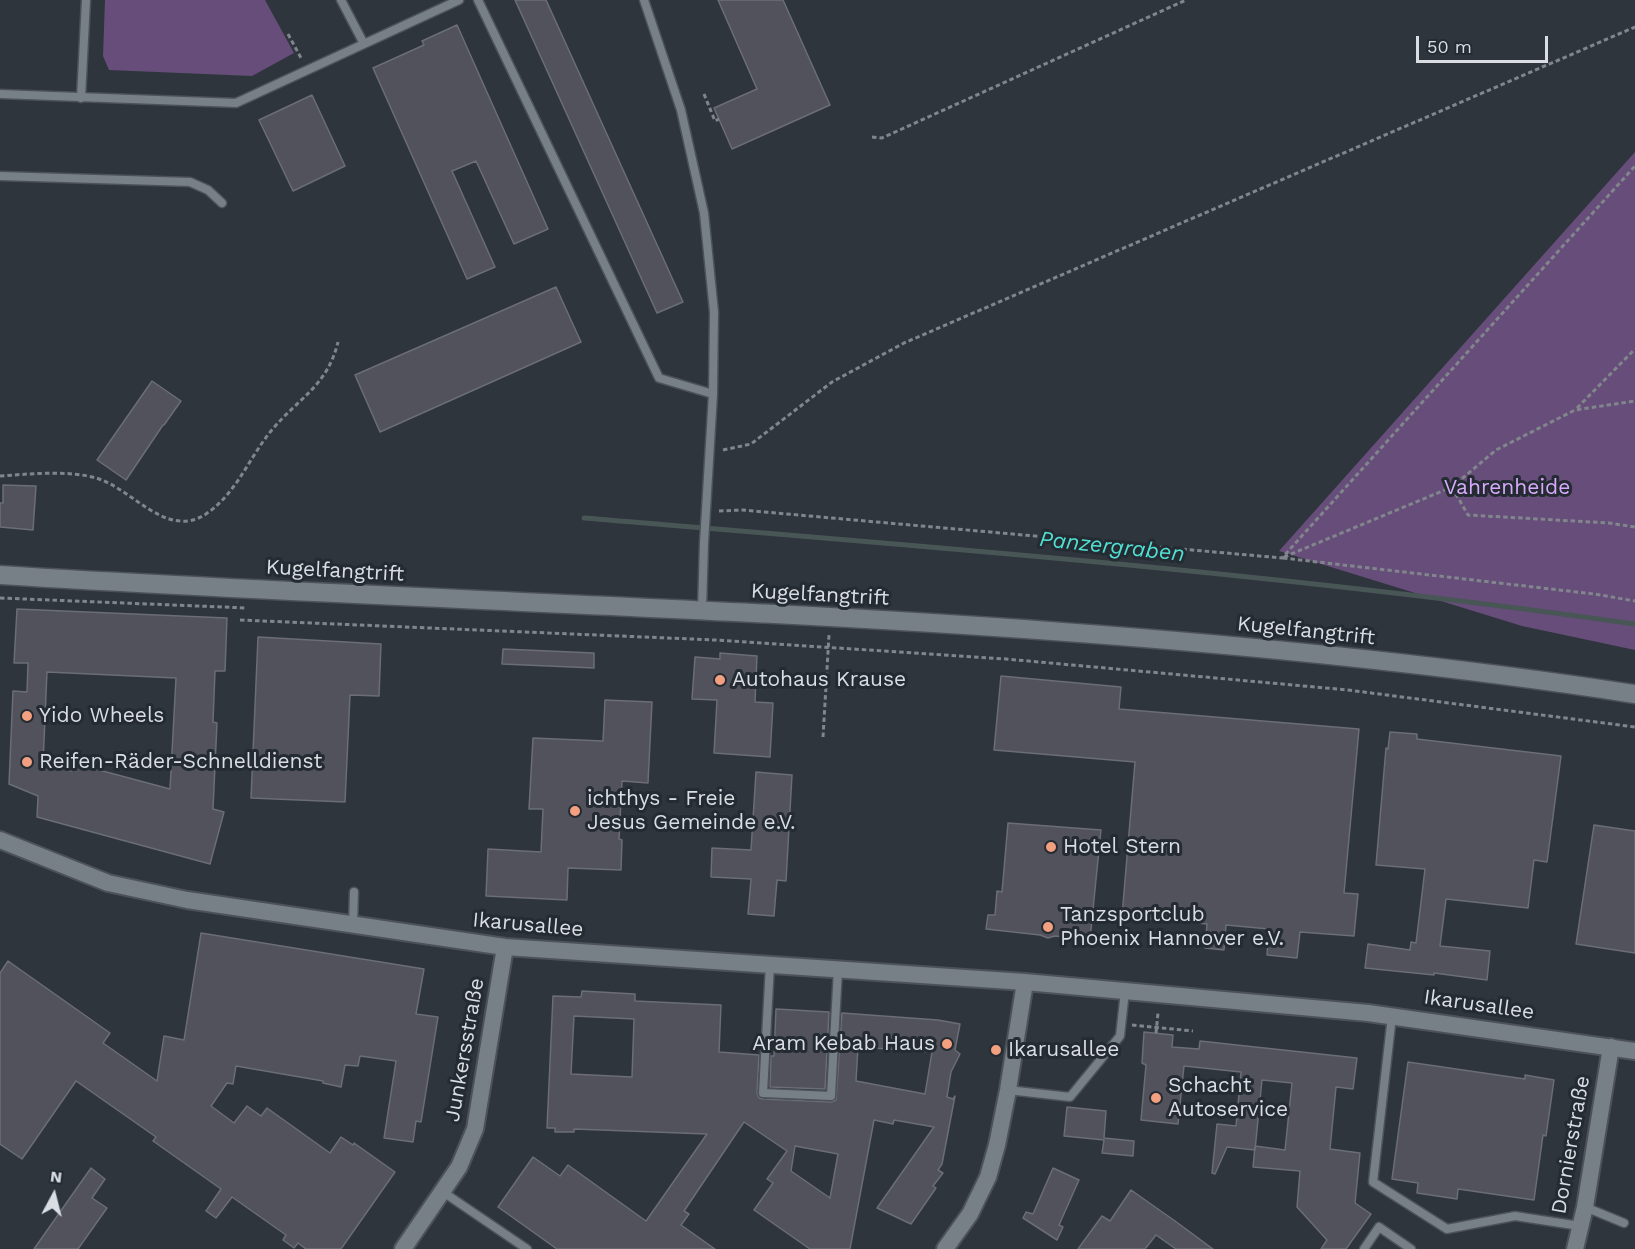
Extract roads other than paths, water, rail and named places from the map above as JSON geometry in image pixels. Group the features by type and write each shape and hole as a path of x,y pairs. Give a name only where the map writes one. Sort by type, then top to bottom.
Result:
{"street":[{"name":"Kugelfangtrift","path":"0,574 1041,631 1208,644 1517,676 1635,694"},
{"name":"Ikarusallee","path":"0,840 108,883 187,900 505,947 1025,982 1392,1015 1635,1051"},
{"name":"Junkersstraße","path":"403,1249 459,1167 476,1129 505,947"},
{"path":"945,1249 970,1214 988,1177 1008,1090 1025,982"},
{"name":"Dornierstraße","path":"1575,1249 1585,1207 1611,1047"}],"lane":[{"path":"81,98 86,0"},
{"path":"341,0 364,44"},
{"path":"0,94 236,104 459,0"},
{"path":"478,0 659,378 713,394"},
{"path":"644,0 681,110 704,213 714,312 713,394 705,513 702,611"},
{"path":"0,176 190,182 208,190 222,202"},
{"path":"353,925 354,892"},
{"path":"770,965 763,1093 831,1096 838,969"},
{"path":"1008,1090 1070,1097 1120,1036 1125,991"},
{"path":"1392,1015 1373,1182 1447,1229 1515,1216 1580,1226"},
{"path":"443,1192 527,1249"},
{"path":"1585,1207 1624,1223"},
{"path":"1364,1249 1379,1227 1411,1249"}],"waterway":[{"name":"Panzergraben","path":"584,518 979,551 1242,576 1373,590 1635,624"}],"place":[{"name":"Autohaus Krause","path":"720,680"},
{"name":"Yido Wheels","path":"27,716"},
{"name":"Reifen-Räder-Schnelldienst","path":"27,762"},
{"name":"ichthys - Freie Jesus Gemeinde e.V.","path":"575,811"},
{"name":"Hotel Stern","path":"1051,847"},
{"name":"Tanzsportclub Phoenix Hannover e.V.","path":"1048,927"},
{"name":"Aram Kebab Haus","path":"947,1044"},
{"name":"Ikarusallee","path":"996,1050"},
{"name":"Schacht Autoservice","path":"1156,1098"}],"park label":[{"name":"Vahrenheide","path":"1507,488"}]}
